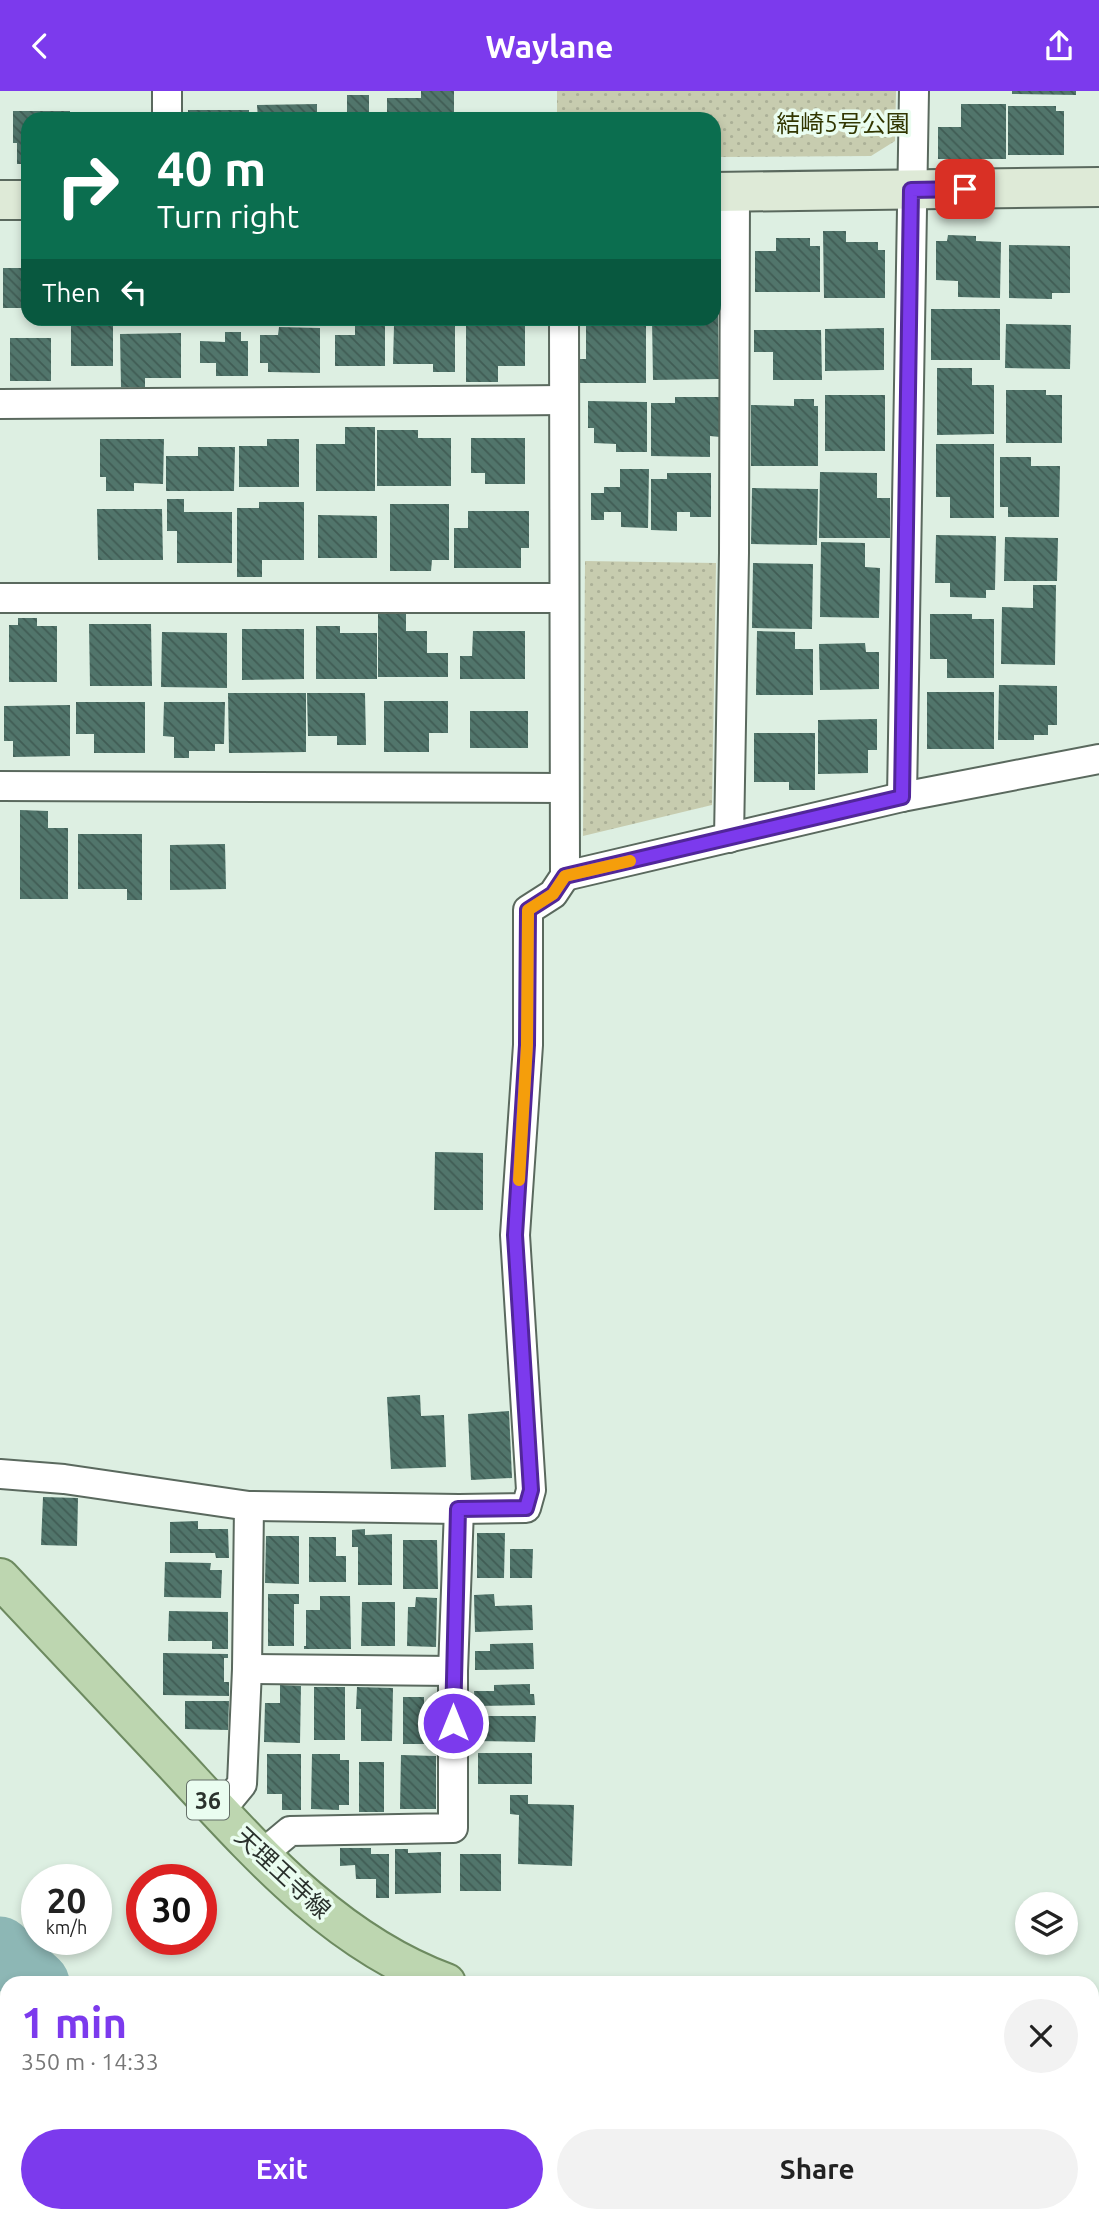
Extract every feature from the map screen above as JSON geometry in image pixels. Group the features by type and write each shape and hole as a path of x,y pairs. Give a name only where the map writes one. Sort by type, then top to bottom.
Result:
{"main road":[{"name":"天理王寺線","path":"0,1578 260,1856 338,1923 381,1954 427,1976"}],"street":[{"path":"167,91 167,112"},
{"path":"902,797 914,91"},
{"path":"729,838 734,552 724,191 1099,187"},
{"path":"0,200 21,200"},
{"path":"0,1474 64,1479 249,1506 526,1508 531,1490 515,1235 527,1045 528,910 553,894 565,876 564,326"},
{"path":"0,404 564,400"},
{"path":"0,598 564,598"},
{"path":"565,876 902,797 1099,759"},
{"path":"0,786 564,788"},
{"path":"219,1812 242,1784 247,1669 249,1506"},
{"path":"260,1856 290,1831 453,1828 453,1671 458,1509"},
{"path":"247,1669 453,1671"}],"green space":[{"name":"結崎5号公園","path":"557,91 896,91 895,141 871,156 721,157 721,112 557,112"},
{"path":"585,561 716,563 712,805 583,836"}],"building":[{"path":"421,91 454,91 454,112 387,112 387,98 421,98"},
{"path":"1012,91 1076,91 1076,95 1012,94"},
{"path":"347,95 369,95 369,112 347,112"},
{"path":"317,104 317,112 258,112 257,105"},
{"path":"961,104 1006,104 1006,159 938,159 938,127 961,127"},
{"path":"1008,106 1056,106 1056,111 1064,111 1064,155 1008,155"},
{"path":"188,110 249,110 249,112"},
{"path":"13,111 70,111 21,112 21,164 17,164 17,143 13,143"},
{"path":"823,231 846,231 846,242 878,242 878,250 885,250 885,298 824,298"},
{"path":"948,235 976,236 976,241 1001,242 1000,298 958,297 958,281 936,280 936,241 947,241"},
{"path":"776,238 810,238 810,246 820,246 820,292 755,292 755,251 776,251"},
{"path":"1009,245 1070,246 1070,293 1052,293 1052,299 1009,298"},
{"path":"3,268 21,268 21,308 3,308"},
{"path":"931,309 1000,309 1000,360 931,360"},
{"path":"1006,324 1071,325 1070,369 1005,368"},
{"path":"71,326 113,326 113,366 71,366"},
{"path":"355,326 385,326 385,366 335,366 335,335 355,335"},
{"path":"394,326 455,326 455,372 433,372 433,364 393,364"},
{"path":"466,326 525,326 525,366 498,366 498,382 466,382"},
{"path":"586,326 646,326 646,383 580,383 580,359 586,359"},
{"path":"652,326 718,326 719,379 653,380"},
{"path":"279,327 320,328 320,373 268,372 268,363 260,363 260,335 278,335"},
{"path":"884,328 884,370 825,371 825,329"},
{"path":"754,330 821,330 822,380 773,380 773,352 754,352"},
{"path":"225,332 241,332 241,341 248,341 248,376 216,376 216,363 200,363 200,341 225,342"},
{"path":"181,333 181,378 145,378 145,387 121,387 120,334"},
{"path":"10,338 51,338 51,381 10,381"},
{"path":"937,368 972,368 972,385 994,385 994,434 937,435"},
{"path":"1006,390 1046,390 1046,395 1062,395 1062,443 1006,443"},
{"path":"825,395 885,395 885,451 825,451"},
{"path":"675,397 720,397 720,437 710,436 710,457 651,456 651,403 675,403"},
{"path":"794,399 814,399 814,406 818,406 818,466 751,466 751,405 794,406"},
{"path":"588,401 647,402 647,452 616,452 616,444 594,443 594,428 588,428"},
{"path":"345,427 375,427 375,491 316,491 316,444 345,444"},
{"path":"377,430 418,430 418,438 451,438 451,486 377,486"},
{"path":"471,438 525,438 525,484 485,484 485,473 471,473"},
{"path":"100,439 164,439 163,484 134,483 134,491 106,491 106,477 100,477"},
{"path":"267,439 299,439 299,487 239,487 239,446 267,446"},
{"path":"936,444 994,444 994,518 950,518 950,497 936,497"},
{"path":"198,447 235,447 234,491 166,491 166,456 198,456"},
{"path":"1000,457 1031,457 1031,466 1060,466 1059,517 1008,517 1008,507 1000,507"},
{"path":"620,469 649,469 648,528 621,527 621,512 604,512 604,520 591,520 591,493 604,493 604,487 620,487"},
{"path":"820,472 877,473 877,498 890,498 890,538 819,538"},
{"path":"667,473 711,473 711,517 690,517 690,512 677,512 677,531 651,530 651,479 667,479"},
{"path":"752,488 818,489 817,545 751,544"},
{"path":"167,499 184,499 184,512 232,512 232,563 177,563 177,531 167,531"},
{"path":"259,502 304,502 304,560 262,560 262,577 237,577 237,508 259,508"},
{"path":"390,504 449,504 449,560 432,560 431,571 390,571"},
{"path":"97,509 162,509 163,560 98,560"},
{"path":"468,511 529,511 529,548 521,548 521,568 454,568 454,528 468,528"},
{"path":"318,515 377,516 377,558 318,558"},
{"path":"936,535 996,536 995,590 986,590 986,598 950,597 950,583 935,583"},
{"path":"1005,537 1058,538 1057,581 1004,581"},
{"path":"821,542 865,543 865,567 880,568 879,618 820,617"},
{"path":"753,563 813,564 812,629 752,628"},
{"path":"1033,585 1056,585 1055,665 1001,664 1002,607 1033,608"},
{"path":"378,612 406,612 406,631 427,631 427,653 448,653 448,677 378,677"},
{"path":"930,614 972,614 972,619 994,619 994,678 947,678 947,659 930,659"},
{"path":"18,618 37,618 37,626 57,626 57,682 9,682 9,625 18,625"},
{"path":"89,624 151,624 152,686 90,686"},
{"path":"316,626 340,626 340,633 377,633 377,679 316,679"},
{"path":"242,629 304,629 304,679 242,680"},
{"path":"473,631 525,631 525,679 460,679 460,656 472,656"},
{"path":"757,631 795,632 795,649 813,649 813,695 756,695"},
{"path":"162,632 227,633 227,688 161,687"},
{"path":"865,643 866,652 879,652 879,689 820,690 819,644"},
{"path":"999,685 1057,686 1057,725 1048,725 1048,735 1034,735 1034,740 998,740"},
{"path":"927,692 994,692 994,749 927,749"},
{"path":"228,693 306,693 306,752 229,753"},
{"path":"307,693 365,693 366,745 337,745 337,736 308,736"},
{"path":"384,701 448,701 448,733 429,733 429,752 384,752"},
{"path":"76,702 145,702 145,753 94,753 94,734 76,734"},
{"path":"164,702 225,702 224,744 215,744 215,751 189,751 189,758 174,758 174,737 163,736"},
{"path":"70,705 70,756 13,757 13,741 4,741 4,706"},
{"path":"470,711 528,711 528,748 470,748"},
{"path":"877,719 877,750 868,750 868,773 818,774 818,720"},
{"path":"754,733 815,733 815,790 789,790 789,782 754,782"},
{"path":"20,810 48,811 48,828 68,828 68,899 20,899"},
{"path":"78,834 142,834 142,900 127,900 127,889 78,889"},
{"path":"225,844 226,889 170,890 170,845"},
{"path":"435,1152 483,1153 483,1210 434,1210"},
{"path":"420,1395 421,1416 444,1415 446,1467 391,1469 387,1397"},
{"path":"509,1411 512,1478 471,1480 468,1414"},
{"path":"43,1497 78,1498 77,1546 41,1545"},
{"path":"198,1521 198,1529 228,1529 229,1558 216,1558 215,1553 170,1553 170,1522"},
{"path":"365,1529 365,1535 392,1534 392,1585 358,1585 358,1547 352,1547 352,1530"},
{"path":"477,1533 505,1533 504,1578 477,1578"},
{"path":"266,1536 299,1536 299,1584 265,1583"},
{"path":"309,1537 336,1537 336,1556 346,1556 346,1582 309,1582"},
{"path":"403,1540 437,1540 438,1589 403,1589"},
{"path":"510,1549 533,1549 532,1578 510,1578"},
{"path":"165,1562 211,1563 210,1570 222,1570 221,1598 164,1597"},
{"path":"268,1594 299,1594 299,1604 294,1604 294,1646 268,1646"},
{"path":"494,1594 495,1606 532,1605 533,1630 475,1632 474,1595"},
{"path":"320,1596 350,1596 351,1649 304,1649 306,1610 320,1610"},
{"path":"416,1597 437,1598 436,1647 407,1646 408,1607 415,1607"},
{"path":"362,1602 395,1602 395,1646 361,1646"},
{"path":"169,1611 228,1612 228,1649 212,1649 212,1641 168,1641"},
{"path":"533,1643 534,1669 475,1670 475,1651 490,1651 490,1644"},
{"path":"163,1653 228,1654 228,1658 224,1658 224,1682 229,1682 229,1696 163,1695"},
{"path":"530,1684 530,1694 534,1694 535,1705 475,1706 474,1691 494,1691 494,1685"},
{"path":"280,1685 301,1686 300,1743 264,1742 265,1703 280,1703"},
{"path":"314,1687 345,1687 345,1740 314,1740"},
{"path":"357,1687 393,1688 392,1741 361,1741 361,1709 356,1709"},
{"path":"403,1697 424,1697 424,1711 436,1711 437,1744 403,1744"},
{"path":"185,1701 229,1701 228,1730 185,1729"},
{"path":"476,1716 536,1716 535,1742 476,1741"},
{"path":"478,1753 532,1753 532,1784 478,1784"},
{"path":"267,1754 301,1754 301,1810 282,1810 282,1794 267,1794"},
{"path":"312,1754 340,1754 340,1760 349,1760 349,1805 339,1805 339,1810 311,1809"},
{"path":"401,1755 436,1756 436,1809 400,1809"},
{"path":"359,1762 384,1762 384,1812 359,1812"},
{"path":"510,1795 528,1795 528,1804 574,1805 572,1866 518,1864 519,1815 510,1814"},
{"path":"340,1848 371,1848 371,1854 389,1854 389,1898 376,1898 376,1879 356,1879 355,1865 340,1866"},
{"path":"395,1849 408,1849 408,1853 441,1852 441,1893 395,1894"},
{"path":"460,1854 501,1854 501,1891 460,1891"}],"waterway":[{"path":"0,1948 30,1976"}],"slow traffic":[{"path":"519,1180 527,1045 528,910 553,894 565,876 630,861"}],"route":[{"path":"453,1723 458,1509 526,1508 531,1490 515,1235 527,1045 528,910 553,894 565,876 902,797 911,190 965,189"}]}
